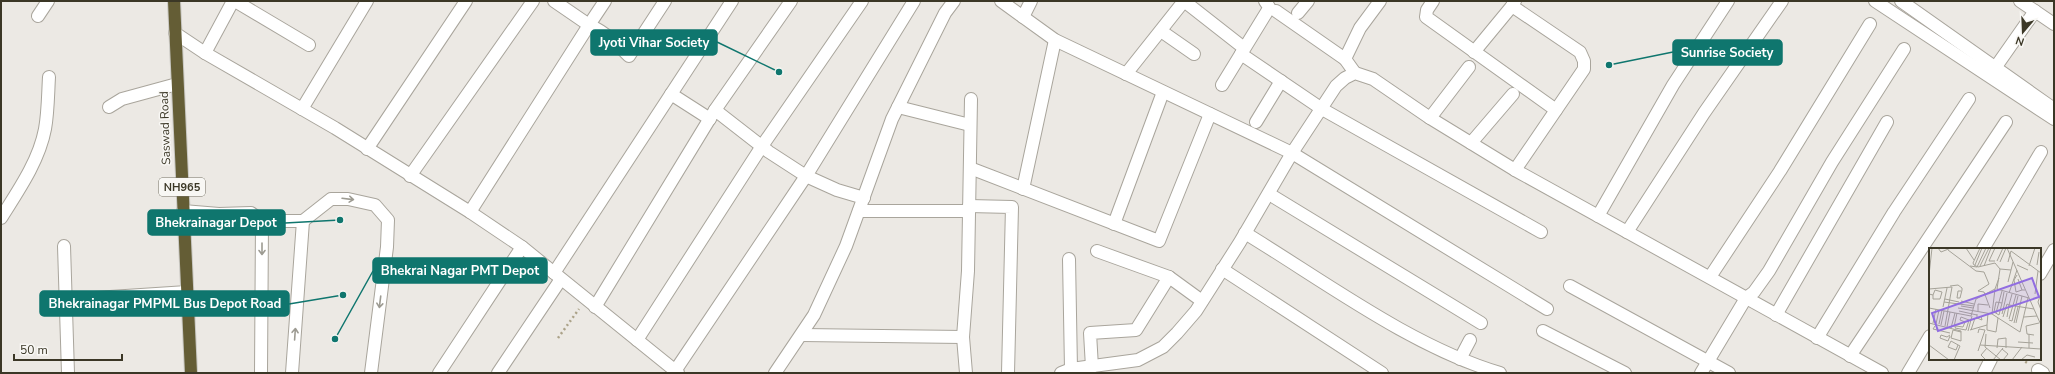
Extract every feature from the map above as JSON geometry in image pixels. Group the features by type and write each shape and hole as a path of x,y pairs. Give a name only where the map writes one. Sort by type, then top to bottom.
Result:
{"highway":[{"name":"Saswad Road","path":"174,1 191,373"}],"street":[{"path":"38,16 48,1"},
{"path":"205,53 234,1 309,45"},
{"path":"302,110 367,1"},
{"path":"367,149 466,1"},
{"path":"410,176 533,1"},
{"path":"554,1 616,42 629,56 665,1"},
{"path":"470,212 605,1"},
{"path":"498,373 671,94 732,1"},
{"path":"595,307 713,115 791,1"},
{"path":"637,340 762,146 862,1"},
{"path":"175,33 205,53 470,212 522,247 676,372 806,176 914,1"},
{"path":"774,373 802,335 814,315 843,253 898,106 945,13 954,1"},
{"path":"1001,1 1055,40 1292,153 1547,309"},
{"path":"1023,17 1031,1"},
{"path":"1222,85 1268,10 1269,7 1265,1"},
{"path":"1298,13 1308,1"},
{"path":"1345,59 1360,28 1380,1"},
{"path":"1433,1 1427,10 1426,17 1556,110"},
{"path":"1598,216 1672,85 1728,1"},
{"path":"1627,232 1704,113 1782,1"},
{"path":"1875,1 2054,120"},
{"path":"1901,1 2054,109"},
{"path":"2020,1 2054,24"},
{"path":"1126,74 1161,31 1181,2 1281,81 1322,109 1541,232"},
{"path":"1474,52 1513,4 1580,52 1584,61 1584,69 1515,170"},
{"path":"1276,11 1345,59 1355,74"},
{"path":"1995,68 2035,11"},
{"path":"1710,277 1780,171 1870,24"},
{"path":"1161,31 1194,54"},
{"path":"1023,189 1055,40"},
{"path":"1701,373 1706,362 1746,298 1754,292 1769,271 1832,162 1904,49"},
{"path":"1430,118 1469,67"},
{"path":"1069,258 1066,371 1138,360 1163,347 1196,311 1269,194 1292,153 1336,86 1345,78 1355,74 1373,79 1430,118 1515,170 1882,373"},
{"path":"1,218 19,189 37,154 45,130 49,77"},
{"path":"1256,122 1281,81"},
{"path":"109,107 122,99 177,84"},
{"path":"1114,224 1163,92"},
{"path":"671,94 713,115 806,176 836,190 864,198"},
{"path":"1471,144 1513,94"},
{"path":"966,373 963,337 968,271 971,99"},
{"path":"1817,338 1894,212 1969,99"},
{"path":"898,106 970,125"},
{"path":"970,168 1159,241 1210,114"},
{"path":"1776,315 1887,122"},
{"path":"1850,356 2006,122"},
{"path":"1984,248 2041,152"},
{"path":"1269,194 1481,323"},
{"path":"183,211 219,214 251,213 262,222 303,221 331,198 348,199 375,205 388,220 387,247 371,373"},
{"path":"859,211 1012,207 1008,373"},
{"path":"292,373 303,221"},
{"path":"261,373 262,222"},
{"path":"1245,233 1374,313 1460,359 1500,373"},
{"path":"64,246 64,300 68,373"},
{"path":"440,373 522,247"},
{"path":"2041,272 2054,250"},
{"path":"1097,251 1169,277 1202,301"},
{"path":"1222,269 1382,373"},
{"path":"1092,367 1090,333 1136,330 1169,277"},
{"path":"1570,286 1706,362 1729,373"},
{"path":"64,300 187,292"},
{"path":"1543,331 1625,373"},
{"path":"802,335 963,337"},
{"path":"1908,373 1929,338"},
{"path":"1460,359 1470,340"},
{"path":"1984,373 1990,360"}],"path":[{"path":"558,338 586,299"}],"place":[{"name":"Sunrise Society","path":"1609,65"},
{"name":"Jyoti Vihar Society","path":"779,72"},
{"name":"Bhekrainagar Depot","path":"340,220"},
{"name":"Bhekrainagar PMPML Bus Depot Road","path":"343,295"},
{"name":"Bhekrai Nagar PMT Depot","path":"335,339"}]}
